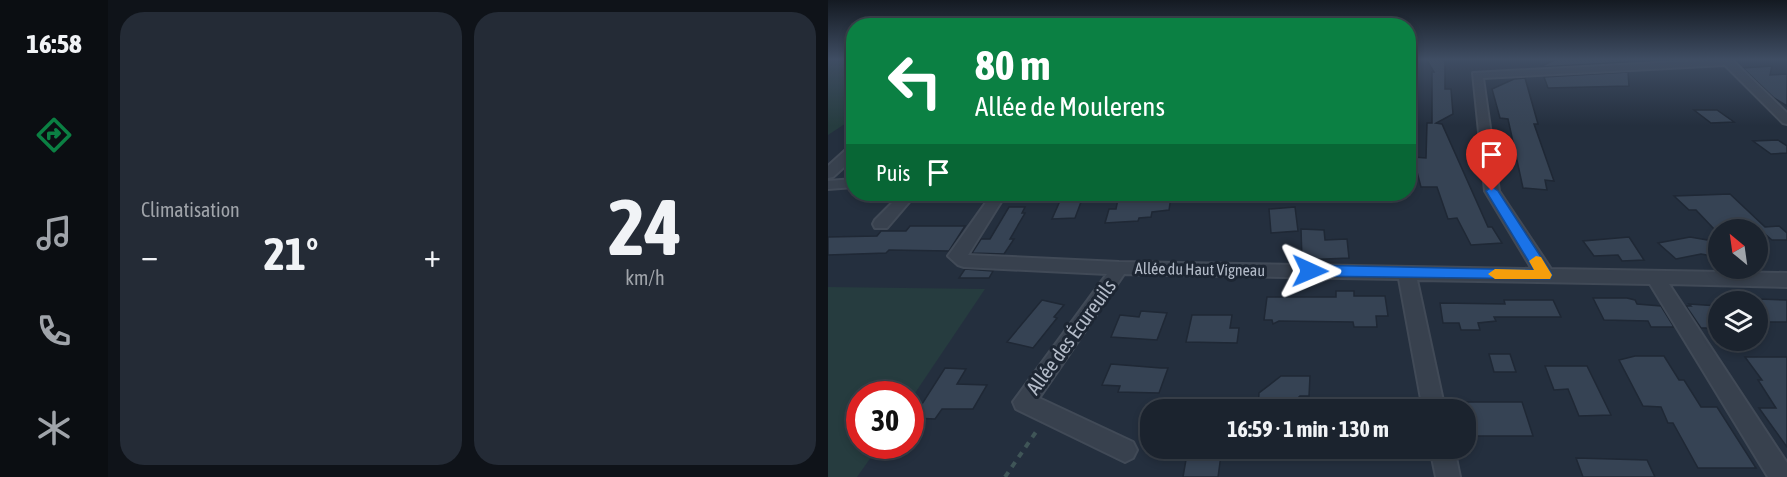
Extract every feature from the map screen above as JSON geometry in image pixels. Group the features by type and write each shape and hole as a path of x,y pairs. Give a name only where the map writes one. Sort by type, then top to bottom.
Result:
{"street":[{"path":"1478,81 1492,191 1545,275"},
{"path":"1748,81 1787,120"},
{"path":"828,174 846,157"},
{"path":"828,184 846,183"},
{"path":"881,224 902,201"},
{"name":"Allée du Haut Vigneau","path":"994,201 957,256 964,261 1119,268 1787,280"},
{"name":"Allée des Écureuils","path":"1119,268 1112,281 1024,402 1125,450"},
{"path":"1406,272 1432,399"},
{"path":"1655,277 1782,477"},
{"path":"1444,459 1448,477"}],"path":[{"path":"1005,477 1048,413"}],"green space":[{"path":"828,81 846,81 846,123 828,135"},
{"path":"828,287 985,289 923,381 846,381 846,459 870,459 857,477 828,477"}],"building":[{"path":"1432,81 1445,81 1445,89 1451,89 1453,114 1436,123 1442,124 1488,227 1492,227 1502,243 1471,245 1457,218 1448,219 1437,187 1421,187 1416,168 1416,157 1426,158 1427,123 1432,123"},
{"path":"1509,81 1526,81 1538,124 1534,124 1554,181 1545,180 1547,190 1523,188 1508,119 1500,118 1492,89"},
{"path":"1546,81 1629,81 1629,86 1548,88"},
{"path":"1757,81 1787,81 1787,106 1774,98"},
{"path":"1694,110 1717,110 1734,122 1711,123"},
{"path":"1778,140 1787,146 1787,153 1771,154 1753,141"},
{"path":"1730,194 1757,219 1708,219 1708,223 1696,210 1689,210 1674,196"},
{"path":"1060,201 1081,201 1075,218 1052,219"},
{"path":"1118,201 1170,201 1169,210 1152,212 1151,217 1139,218 1138,221 1105,223 1109,209 1116,209"},
{"path":"1009,207 1025,207 1022,213 1025,213 1010,239 1014,239 1004,254 972,253 981,239 990,239"},
{"path":"1295,207 1298,231 1271,233 1269,209"},
{"path":"910,226 965,226 949,251 889,250 886,253 828,255 828,237 877,236 881,231 906,231"},
{"path":"1779,226 1787,233 1787,240 1772,240 1768,237 1768,227"},
{"path":"1301,229 1324,230 1325,240 1347,239 1349,258 1302,260"},
{"path":"1629,237 1644,260 1622,261 1618,255 1594,256 1583,241"},
{"path":"1690,237 1708,240 1708,255 1701,254 1676,259 1658,243"},
{"path":"965,269 993,271 989,278 959,278"},
{"path":"1336,291 1354,291 1354,296 1385,296 1388,316 1376,316 1377,327 1354,327 1353,322 1279,321 1273,324 1272,320 1264,320 1267,297 1336,297"},
{"path":"1593,298 1627,298 1635,300 1637,304 1661,306 1674,327 1651,327 1648,321 1604,320"},
{"path":"1768,299 1787,300 1787,322 1768,322"},
{"path":"1042,300 1064,305 1054,317 1057,318 1033,348 1007,342"},
{"path":"1504,300 1553,300 1561,317 1494,317 1496,321 1478,323 1480,330 1461,330 1459,323 1443,323 1440,303 1505,304"},
{"path":"1689,304 1708,305 1708,328 1701,328 1686,306 1691,306"},
{"path":"1141,311 1167,313 1157,340 1111,337 1120,315 1139,317"},
{"path":"1192,315 1232,315 1230,328 1239,328 1237,343 1186,342"},
{"path":"1489,354 1510,354 1516,372 1494,372"},
{"path":"1635,356 1664,356 1679,380 1684,380 1701,407 1717,407 1756,468 1698,468 1673,423 1668,423 1661,407 1643,406 1619,360"},
{"path":"1745,357 1787,357 1787,447 1759,408 1776,408 1758,380 1762,380"},
{"path":"1111,364 1168,368 1159,393 1118,392 1120,386 1102,385"},
{"path":"1545,366 1587,366 1611,415 1579,416 1568,389 1554,390"},
{"path":"945,368 966,369 957,384 987,385 973,409 942,409 935,419 924,418 924,401"},
{"path":"1281,376 1310,376 1309,396 1300,396 1297,399 1259,399 1259,393"},
{"path":"1476,402 1522,402 1533,436 1476,436"},
{"path":"1576,458 1647,460 1655,477 1583,477"},
{"path":"1186,459 1220,459 1218,477 1183,477"}],"slow traffic":[{"path":"1495,274 1545,275 1536,261"}],"route":[{"path":"1310,271 1545,275 1492,191"}]}
